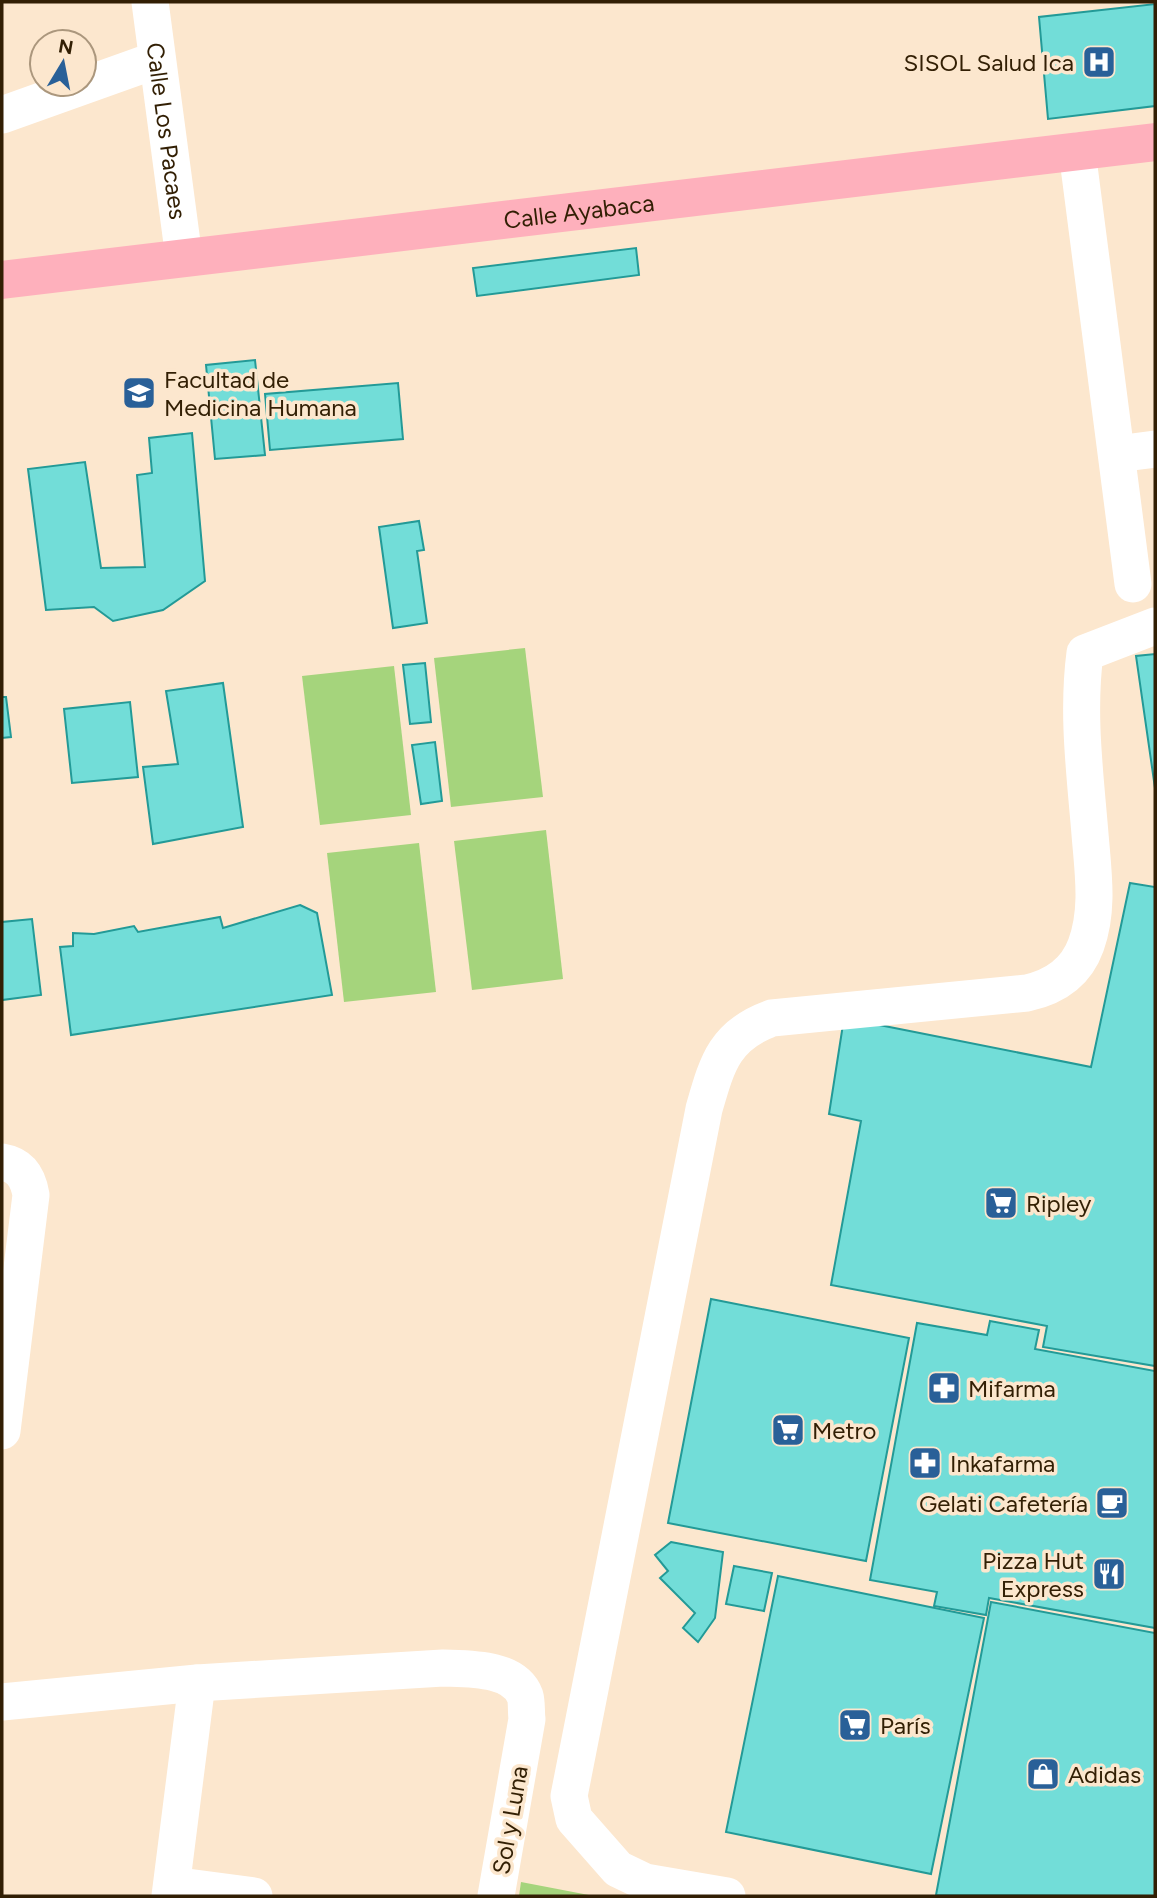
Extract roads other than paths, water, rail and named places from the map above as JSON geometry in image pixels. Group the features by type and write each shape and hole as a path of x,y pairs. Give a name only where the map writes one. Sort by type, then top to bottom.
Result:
{"main road":[{"name":"Calle Ayabaca","path":"2,280 1155,142"}],"street":[{"name":"Calle Los Pacaes","path":"150,2 184,258"},
{"path":"2,115 156,60"},
{"path":"1077,151 1133,584"},
{"path":"1117,454 1155,449"},
{"path":"727,1896 645,1882 618,1868 574,1819 569,1796 704,1109 713,1077 724,1052 737,1036 752,1025 772,1018 1027,993 1045,989 1074,967 1085,947 1096,905 1079,698 1085,653 1155,626"},
{"path":"2,1162 17,1167 25,1175 31,1195 2,1431"},
{"name":"Sol y Luna","path":"2,1702 197,1683 443,1668 484,1670 509,1679 525,1696 523,1744 496,1896"},
{"path":"197,1683 171,1891 254,1896"}],"place":[{"name":"SISOL Salud Ica","path":"1099,62"},
{"name":"Facultad de Medicina Humana","path":"139,393"},
{"name":"Ripley","path":"1001,1203"},
{"name":"Mifarma","path":"944,1388"},
{"name":"Metro","path":"788,1430"},
{"name":"Inkafarma","path":"925,1463"},
{"name":"Gelati Cafetería","path":"1112,1503"},
{"name":"Pizza Hut Express","path":"1109,1574"},
{"name":"París","path":"855,1725"},
{"name":"Adidas","path":"1043,1774"}]}
